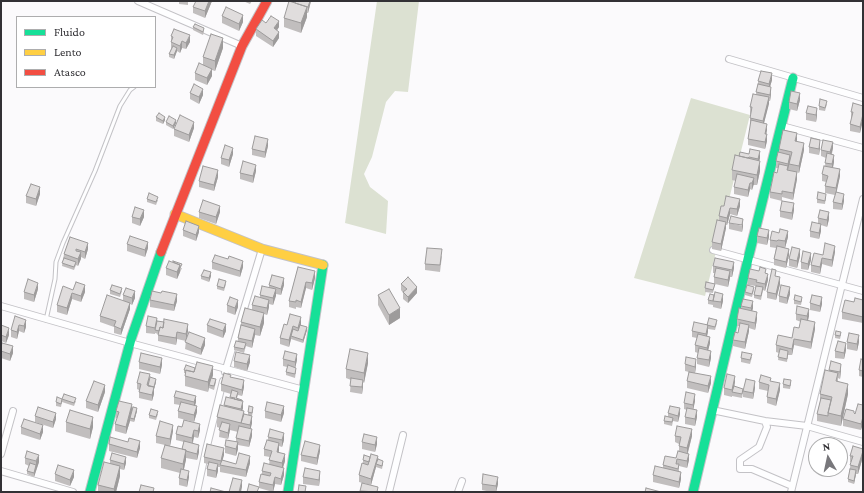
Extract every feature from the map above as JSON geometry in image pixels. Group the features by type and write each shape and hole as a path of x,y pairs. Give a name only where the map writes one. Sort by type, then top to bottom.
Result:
{"street":[{"path":"138,1 242,46"},
{"path":"90,492 130,344 154,270 242,46 267,1"},
{"path":"729,59 863,98"},
{"path":"693,492 748,258 782,126 792,78"},
{"path":"782,126 863,148"},
{"path":"765,421 767,427 759,447 740,460 740,469 752,469 792,489 863,199"},
{"path":"175,214 262,249 323,265 288,492"},
{"path":"197,492 226,369 262,249"},
{"path":"713,250 748,258 863,291"},
{"path":"1,306 130,344 304,390"},
{"path":"712,410 765,421 807,426 863,442"},
{"path":"1,454 13,411"},
{"path":"389,492 403,435"},
{"path":"1,471 73,492"},
{"path":"458,492 462,481"}],"lane":[{"path":"46,320 55,279 56,262 63,243 95,171 120,106 133,88"}],"green space":[{"path":"377,1 419,1 408,92 395,91 386,102 372,157 364,174 370,187 388,201 386,234 345,223"},
{"path":"691,98 750,115 705,296 634,278"}],"building":[{"path":"196,1 209,1 205,11 193,7"},
{"path":"289,1 307,7 301,23 284,18"},
{"path":"295,1 310,1 308,7 295,3"},
{"path":"226,7 243,15 239,24 222,16"},
{"path":"271,16 279,21 274,28 279,32 273,41 256,29 262,20 266,23"},
{"path":"195,24 204,28 203,32 193,27"},
{"path":"174,29 190,35 186,43 182,41 180,46 171,42 173,37 171,36"},
{"path":"211,34 223,38 215,61 203,57"},
{"path":"173,46 177,48 174,55 169,54"},
{"path":"199,63 212,69 207,78 195,73"},
{"path":"761,71 772,73 769,84 758,81"},
{"path":"194,84 203,89 199,97 190,93"},
{"path":"758,84 771,87 770,95 756,92"},
{"path":"791,91 800,93 797,104 789,102"},
{"path":"753,94 769,97 763,121 750,118 752,107 750,107"},
{"path":"820,99 827,101 825,108 819,106"},
{"path":"853,103 863,106 860,127 850,124 853,112 851,112"},
{"path":"808,106 817,108 816,115 806,113"},
{"path":"159,113 165,117 163,121 156,117"},
{"path":"180,115 194,122 189,135 174,129"},
{"path":"169,116 176,120 173,126 166,122"},
{"path":"751,120 767,124 765,142 748,139"},
{"path":"783,130 797,133 795,141 804,143 799,166 789,164 792,152 779,149"},
{"path":"255,136 268,139 265,152 252,149"},
{"path":"811,138 820,140 819,149 809,147"},
{"path":"823,140 833,142 830,152 821,150"},
{"path":"225,145 233,148 229,160 221,158"},
{"path":"750,149 760,151 758,159 739,156 740,152 749,154"},
{"path":"778,152 790,155 788,164 776,161"},
{"path":"827,153 834,155 832,164 825,163"},
{"path":"735,155 760,161 757,175 732,170"},
{"path":"243,161 256,165 253,176 240,173"},
{"path":"779,164 788,166 787,170 797,172 793,193 782,191 782,194 770,192 774,172 777,173"},
{"path":"203,166 218,170 214,185 199,181"},
{"path":"824,166 840,169 836,188 825,186 828,176 822,174"},
{"path":"737,174 754,178 752,183 750,183 748,190 734,187"},
{"path":"31,184 40,187 36,199 26,196"},
{"path":"818,192 826,194 825,201 817,199"},
{"path":"836,192 844,194 842,204 833,202"},
{"path":"149,193 158,197 156,202 147,199"},
{"path":"726,196 740,199 737,209 730,208 727,218 719,216 721,206 724,206"},
{"path":"203,200 220,206 216,217 199,212"},
{"path":"782,201 794,203 792,213 780,211"},
{"path":"135,207 144,210 140,219 132,217"},
{"path":"820,210 829,212 827,220 818,218"},
{"path":"731,216 743,219 742,225 729,223"},
{"path":"717,220 726,222 721,244 712,242"},
{"path":"186,221 199,226 196,235 183,230"},
{"path":"812,222 821,224 819,233 810,231"},
{"path":"759,228 769,230 767,238 757,236"},
{"path":"780,229 788,231 785,241 770,240 772,231 779,233"},
{"path":"130,236 148,242 145,250 127,244"},
{"path":"70,237 88,243 85,252 76,249 76,251 81,252 78,259 64,254"},
{"path":"825,243 835,246 832,260 822,258 820,267 811,265 814,253 823,255"},
{"path":"777,246 789,249 786,262 774,259"},
{"path":"792,247 800,249 797,261 789,259"},
{"path":"427,248 442,249 440,265 425,264"},
{"path":"803,251 811,253 808,264 801,262"},
{"path":"215,255 228,259 229,256 243,261 240,271 212,262"},
{"path":"64,258 76,262 74,267 62,263"},
{"path":"715,258 734,262 732,270 713,266"},
{"path":"169,261 180,265 177,272 166,268"},
{"path":"173,261 182,264 180,268 180,265"},
{"path":"298,267 315,271 312,283 306,282 301,302 296,300 296,302 289,301"},
{"path":"760,267 766,269 765,273 768,274 765,284 748,278 750,269 759,271"},
{"path":"716,268 730,271 728,280 714,277"},
{"path":"772,269 776,270 775,276 780,277 776,294 767,292"},
{"path":"204,270 211,272 209,278 201,276"},
{"path":"272,275 284,278 281,289 269,285"},
{"path":"408,277 417,287 408,297 403,292 407,289 401,284"},
{"path":"28,279 38,283 34,295 24,292"},
{"path":"219,279 226,281 224,288 217,286"},
{"path":"76,282 85,285 81,296 72,293 67,308 57,305 63,286 73,290"},
{"path":"706,282 715,284 713,290 705,288"},
{"path":"112,285 122,288 120,294 110,290"},
{"path":"747,285 754,287 752,294 745,292"},
{"path":"781,285 790,287 787,298 779,296"},
{"path":"262,286 276,289 273,298 260,295"},
{"path":"756,286 763,287 761,296 754,295"},
{"path":"126,288 135,291 132,298 123,295"},
{"path":"389,289 400,308 389,315 378,295"},
{"path":"152,291 177,294 174,305 150,300"},
{"path":"715,292 723,294 721,302 713,301"},
{"path":"710,294 714,295 713,301 708,300"},
{"path":"107,295 130,303 121,329 114,326 116,321 100,316"},
{"path":"795,295 802,297 801,302 794,300"},
{"path":"812,295 822,297 820,306 810,303"},
{"path":"255,296 269,300 267,308 252,305"},
{"path":"230,297 238,300 235,308 227,305"},
{"path":"855,298 863,300 863,317 842,312 845,300 854,302"},
{"path":"743,299 753,301 751,308 741,306"},
{"path":"797,306 809,309 807,316 796,314"},
{"path":"245,308 264,313 260,327 241,322"},
{"path":"739,308 757,312 755,323 737,319"},
{"path":"290,314 301,317 298,328 293,326 289,340 280,338 284,324 287,325"},
{"path":"15,316 26,320 24,326 19,325 17,332 11,330"},
{"path":"148,316 157,318 155,328 146,326"},
{"path":"709,318 717,320 715,327 707,325"},
{"path":"164,319 188,324 186,334 177,332 176,338 158,335 160,327 163,328"},
{"path":"210,319 226,324 223,331 207,325"},
{"path":"801,319 815,322 811,342 794,339 792,349 776,345 778,335 792,338 794,327 799,328"},
{"path":"157,321 164,322 163,328 160,327 159,331 155,330"},
{"path":"694,322 708,325 706,334 692,331"},
{"path":"740,323 749,325 745,342 733,340 735,332 738,333"},
{"path":"1,325 9,328 6,337 1,335"},
{"path":"241,325 255,329 252,341 238,338"},
{"path":"300,325 307,327 303,340 291,336 293,329 298,331"},
{"path":"836,331 841,332 840,336 835,335"},
{"path":"189,332 205,338 201,349 185,342"},
{"path":"849,333 859,335 857,344 847,342"},
{"path":"698,334 710,337 707,348 695,345"},
{"path":"236,341 246,343 244,349 234,347"},
{"path":"838,341 846,343 844,353 835,351"},
{"path":"2,343 13,346 10,354 1,351"},
{"path":"699,348 711,351 709,360 697,358"},
{"path":"350,349 368,353 364,373 346,369"},
{"path":"780,349 788,351 787,359 778,357"},
{"path":"285,351 297,354 295,362 283,359"},
{"path":"236,352 250,355 247,364 234,361"},
{"path":"742,352 752,354 750,360 741,358"},
{"path":"141,353 162,358 160,367 139,362"},
{"path":"686,357 696,359 695,367 685,364"},
{"path":"861,359 863,360 863,371 859,370"},
{"path":"831,361 841,364 840,372 829,370"},
{"path":"197,362 213,366 208,382 185,376 186,370 194,372"},
{"path":"186,365 195,368 194,372 184,370"},
{"path":"288,365 296,368 295,374 286,372"},
{"path":"825,370 838,373 836,381 848,384 841,416 828,413 832,397 820,394"},
{"path":"140,372 150,374 147,385 154,387 152,395 139,392 141,384 137,383"},
{"path":"689,372 711,376 708,386 687,381"},
{"path":"224,373 231,375 230,377 244,380 242,390 221,384"},
{"path":"727,374 735,376 732,390 724,388"},
{"path":"761,375 771,378 770,381 780,383 776,399 767,397 769,385 759,382"},
{"path":"150,377 156,379 154,387 148,386"},
{"path":"211,378 216,379 214,386 209,385"},
{"path":"351,378 363,380 362,387 350,386"},
{"path":"746,379 755,381 753,393 743,391"},
{"path":"784,379 791,380 790,386 783,384"},
{"path":"94,381 105,385 98,405 86,401"},
{"path":"734,386 743,389 742,394 732,392"},
{"path":"232,390 238,392 236,398 242,401 230,397"},
{"path":"176,391 196,396 194,402 174,397"},
{"path":"686,392 695,394 693,405 684,403"},
{"path":"64,394 76,398 74,403 62,399"},
{"path":"57,397 62,399 61,404 56,402"},
{"path":"226,397 243,401 241,409 224,405"},
{"path":"821,398 831,400 828,416 817,414"},
{"path":"119,401 132,404 126,427 115,424 119,412 116,411"},
{"path":"181,402 197,406 194,415 178,411"},
{"path":"267,402 284,406 281,415 265,411"},
{"path":"858,404 863,405 863,417 861,424 843,419 846,409 854,411 855,414"},
{"path":"220,405 244,411 241,423 217,417"},
{"path":"249,406 253,407 252,413 248,412"},
{"path":"670,406 680,408 678,416 668,413"},
{"path":"38,407 56,413 53,422 35,416"},
{"path":"133,407 137,408 134,419 130,418"},
{"path":"687,408 697,410 695,419 685,417"},
{"path":"151,409 158,411 156,417 149,415"},
{"path":"70,410 93,417 90,429 66,422"},
{"path":"244,414 252,416 250,425 241,423"},
{"path":"665,416 673,418 672,422 664,421"},
{"path":"24,419 43,425 40,434 21,427"},
{"path":"184,420 200,424 198,431 194,430 192,438 176,434 178,426 182,427"},
{"path":"160,421 173,425 170,439 156,436"},
{"path":"222,422 230,424 228,433 219,430"},
{"path":"239,426 252,429 249,441 236,438"},
{"path":"677,426 692,429 687,448 679,446 681,437 675,436"},
{"path":"270,429 284,433 282,440 268,437"},
{"path":"364,434 377,437 375,445 362,442"},
{"path":"110,437 128,442 129,438 140,441 137,452 109,444"},
{"path":"226,440 238,442 236,449 225,446"},
{"path":"267,440 279,443 277,452 285,454 282,463 269,460 272,451 264,449"},
{"path":"184,441 199,445 197,454 182,449"},
{"path":"305,441 320,445 317,458 301,455"},
{"path":"207,444 224,448 221,461 204,457"},
{"path":"165,445 186,450 183,464 161,458"},
{"path":"853,446 863,449 858,467 850,465 853,456 850,456"},
{"path":"27,451 39,455 36,461 25,458"},
{"path":"678,451 689,454 687,461 677,459 676,464 679,464 678,469 663,465 665,456 676,458"},
{"path":"112,453 126,457 124,464 110,460"},
{"path":"239,453 250,456 246,470 220,465 222,460 236,464"},
{"path":"371,454 378,456 371,479 359,475 362,463 368,465"},
{"path":"364,455 370,457 369,462 363,460"},
{"path":"378,459 383,461 382,466 376,464"},
{"path":"104,462 120,466 114,489 98,485"},
{"path":"209,462 218,464 216,471 207,469"},
{"path":"30,463 36,465 34,473 27,471"},
{"path":"264,463 284,468 281,479 275,477 273,485 259,482 261,474 270,476 271,473 262,471"},
{"path":"58,465 74,470 70,480 55,474"},
{"path":"655,466 681,472 679,482 653,475"},
{"path":"305,468 320,471 319,480 303,477"},
{"path":"181,469 189,471 187,480 179,478"},
{"path":"850,469 856,470 854,481 848,479"},
{"path":"483,474 498,477 496,486 482,484"},
{"path":"233,478 242,480 239,492 229,492"},
{"path":"362,483 378,487 377,492 360,491"},
{"path":"249,484 259,487 257,492 247,492"},
{"path":"141,485 154,488 153,492 139,492"},
{"path":"299,485 306,486 305,492 298,492"},
{"path":"211,488 226,492 210,492"},
{"path":"646,488 661,492 645,492"}],"traffic: fast":[{"path":"693,492 748,259 793,78"},
{"path":"90,492 131,339 161,252"},
{"path":"288,492 323,265"}],"traffic: slow":[{"path":"175,214 262,249 323,265"}],"traffic: jam":[{"path":"161,252 242,46 267,1"}]}
